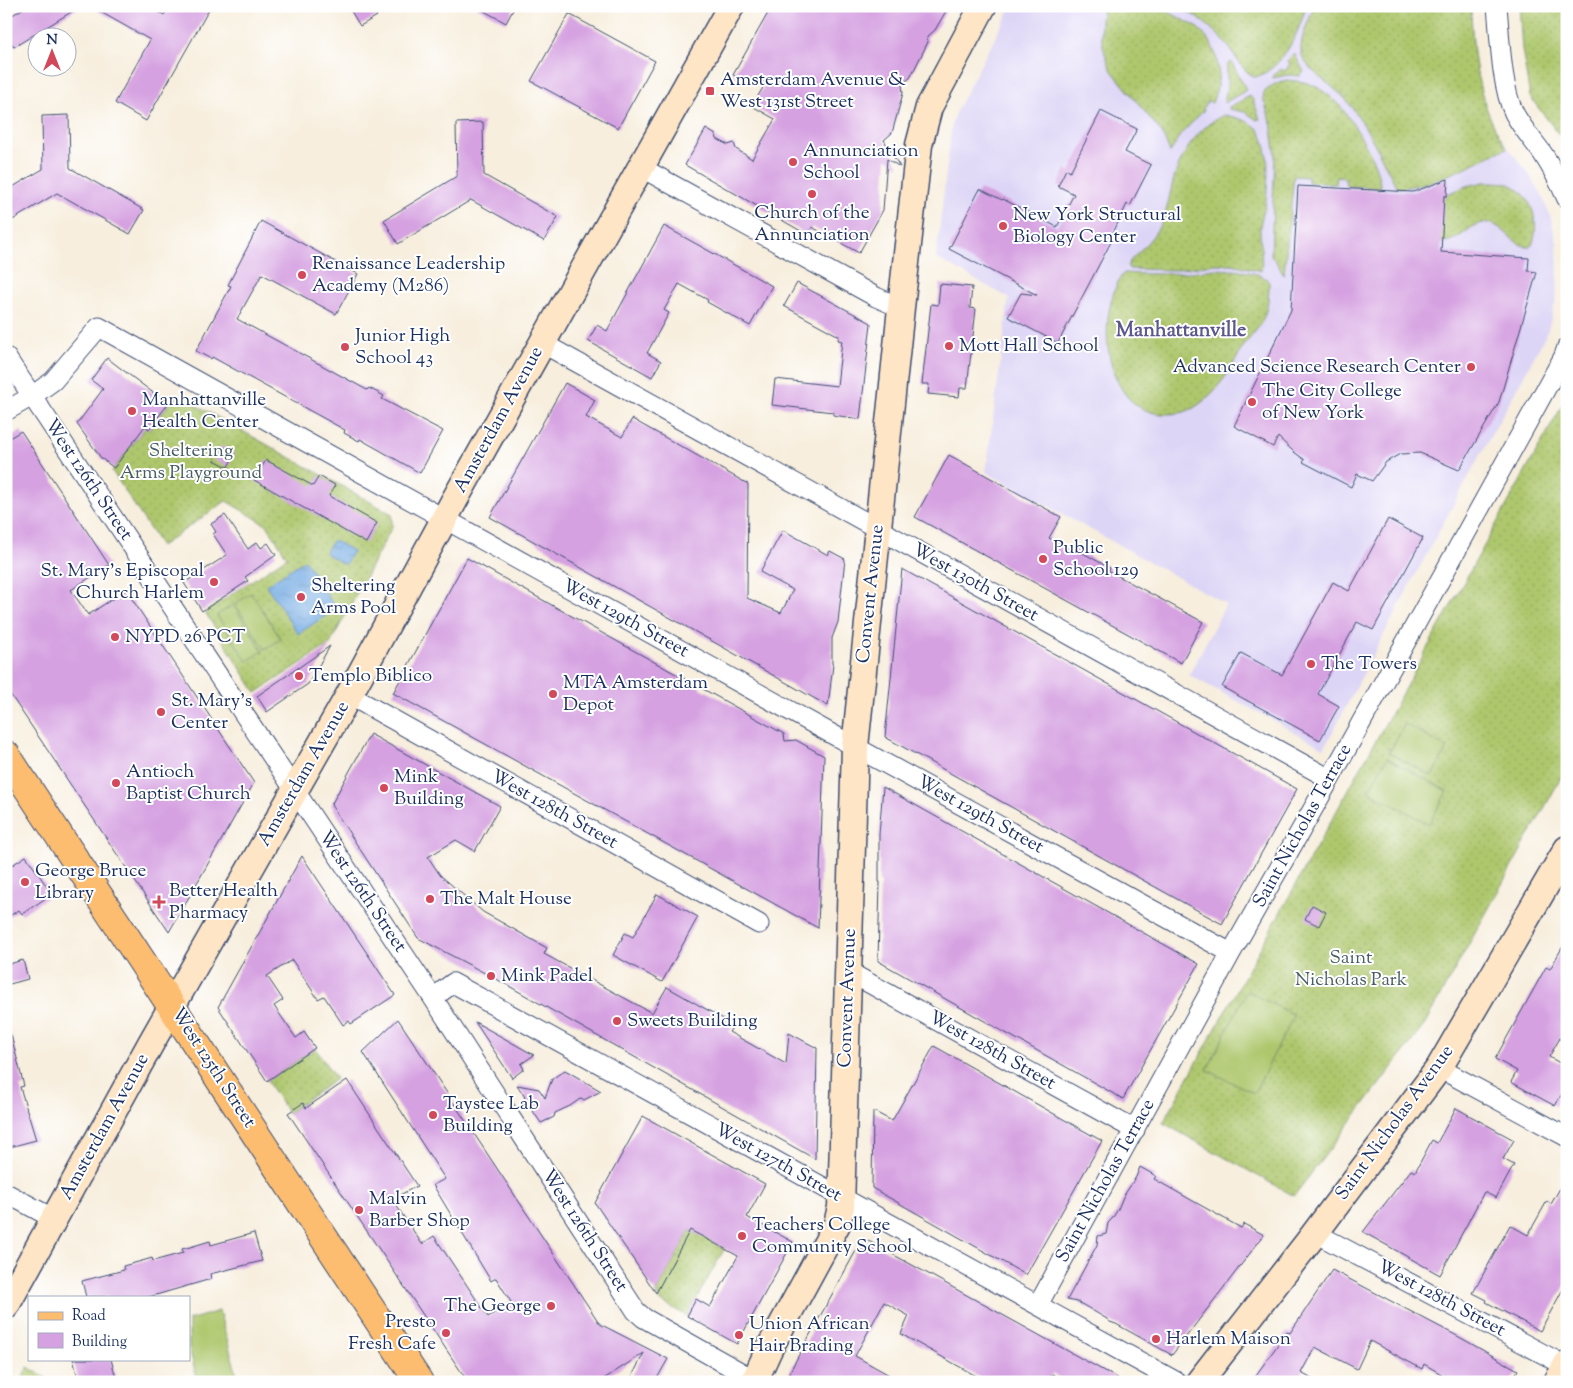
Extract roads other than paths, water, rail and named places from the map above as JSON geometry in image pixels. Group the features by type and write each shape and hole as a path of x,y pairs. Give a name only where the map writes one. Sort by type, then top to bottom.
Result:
{"main road":[{"name":"Amsterdam Avenue","path":"6,1306 172,1006 295,792 444,519 731,6"},
{"name":"Convent Avenue","path":"756,1381 769,1349 838,1224 842,1198 856,747 919,144 929,107 983,6"},
{"name":"West 125th Street","path":"6,755 419,1382"},
{"name":"Saint Nicholas Avenue","path":"1199,1382 1315,1233 1439,1068 1567,849"}],"street":[{"path":"1497,6 1506,88 1514,111 1522,127 1542,153 1567,199"},
{"path":"642,168 876,298 901,308"},
{"name":"West 129th Street","path":"32,396 53,381 99,327 1231,953"},
{"name":"West 130th Street","path":"542,343 1330,779"},
{"name":"Saint Nicholas Terrace","path":"1038,1305 1231,953 1330,779 1564,356 1567,347"},
{"name":"West 126th Street","path":"6,357 433,998 636,1311 644,1318 756,1381"},
{"path":"6,411 32,396"},
{"name":"West 128th Street","path":"349,695 759,924"},
{"name":"West 128th Street","path":"849,972 1135,1130"},
{"name":"West 127th Street","path":"433,998 454,983 1177,1382"},
{"path":"1439,1068 1567,1137"},
{"path":"6,1193 54,1219"},
{"name":"West 128th Street","path":"1315,1233 1563,1370"}],"water":[{"path":"333,540 353,551 345,565 325,553"},
{"name":"Sheltering Arms Pool","path":"305,560 336,609 298,634 266,585"}],"place":[{"name":"Amsterdam Avenue & West 131st Street","path":"710,91"},
{"name":"Annunciation School","path":"793,162"},
{"name":"Church of the Annunciation","path":"812,194"},
{"name":"New York Structural Biology Center","path":"1003,226"},
{"name":"Renaissance Leadership Academy (M286)","path":"302,275"},
{"name":"Mott Hall School","path":"949,346"},
{"name":"Junior High School 43","path":"345,347"},
{"name":"Advanced Science Research Center","path":"1471,367"},
{"name":"The City College of New York","path":"1252,402"},
{"name":"Manhattanville Health Center","path":"132,411"},
{"name":"Public School 129","path":"1043,559"},
{"name":"St. Mary's Episcopal Church Harlem","path":"214,582"},
{"name":"Sheltering Arms Pool","path":"301,597"},
{"name":"NYPD 26 PCT","path":"115,637"},
{"name":"The Towers","path":"1311,664"},
{"name":"Templo Biblico","path":"299,676"},
{"name":"MTA Amsterdam Depot","path":"553,694"},
{"name":"St. Mary's Center","path":"161,712"},
{"name":"Antioch Baptist Church","path":"116,783"},
{"name":"Mink Building","path":"384,788"},
{"name":"George Bruce Library","path":"25,882"},
{"name":"The Malt House","path":"430,899"},
{"name":"Better Health Pharmacy","path":"159,902"},
{"name":"Mink Padel","path":"491,976"},
{"name":"Sweets Building","path":"617,1021"},
{"name":"Taystee Lab Building","path":"433,1115"},
{"name":"Malvin Barber Shop","path":"359,1210"},
{"name":"Teachers College Community School","path":"742,1236"},
{"name":"The George","path":"551,1306"},
{"name":"Presto Fresh Cafe","path":"446,1333"},
{"name":"Union African Hair Brading","path":"739,1335"},
{"name":"Harlem Maison","path":"1156,1339"}],"district":[{"name":"Manhattanville","path":"1181,331"}],"park label":[{"name":"Sheltering Arms Playground","path":"191,462"},
{"name":"Saint Nicholas Park","path":"1351,969"}]}
